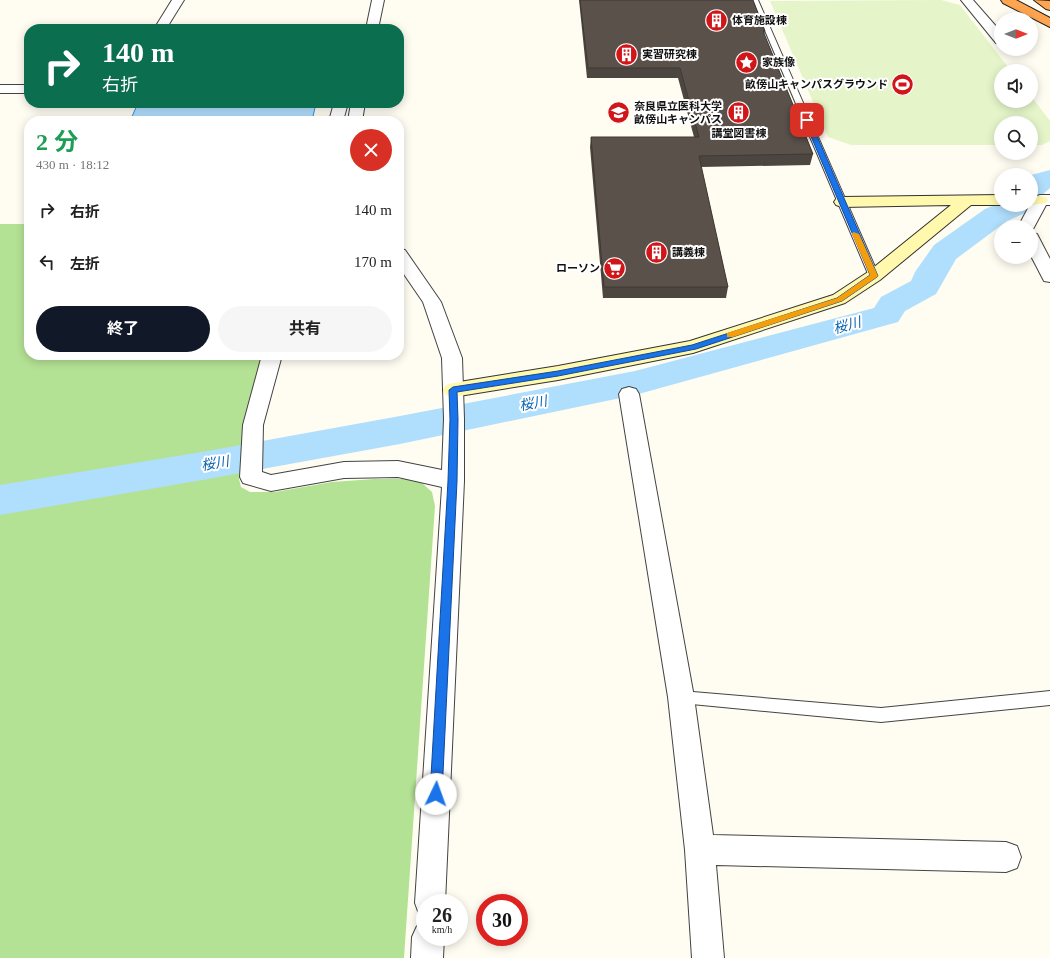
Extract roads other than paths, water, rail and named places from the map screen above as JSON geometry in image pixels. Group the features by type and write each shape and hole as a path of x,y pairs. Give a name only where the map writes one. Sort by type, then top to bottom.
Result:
{"highway":[{"path":"1024,0 1050,14"},
{"path":"1040,0 1050,6"},
{"path":"1002,2 1016,12"},
{"path":"1002,2 1050,23"},
{"path":"1038,26 1050,32"}],"street":[{"path":"163,24 178,0"},
{"path":"373,24 378,0"},
{"path":"967,0 994,32"},
{"path":"0,89 24,89"},
{"path":"453,390 558,373 693,347 840,299 874,276 967,200"},
{"path":"842,202 994,200"},
{"path":"1030,220 1040,200"},
{"path":"1038,253 1050,278"},
{"path":"404,261 432,302 452,358 454,419 453,481 430,894"},
{"path":"271,360 253,424 251,477 271,483 344,470 398,470 453,481"},
{"path":"629,394 681,697 700,850 708,958"},
{"path":"700,850 1006,857"},
{"path":"427,958 428,946"}],"lane":[{"path":"755,0 874,276"},
{"path":"681,697 881,715 1050,698"}],"water":[{"path":"136,108 315,108 313,116 132,116"}],"waterway":[{"name":"桜川","path":"1038,183 1050,179"},
{"name":"桜川","path":"0,500 208,465 400,430 635,383 886,315 893,304 924,287 931,272 945,252 996,215 1003,212"}],"place":[{"name":"体育施設棟","path":"716,20"},
{"name":"実習研究棟","path":"626,54"},
{"name":"家族像","path":"747,62"},
{"name":"畝傍山キャンパスグラウンド","path":"903,84"},
{"name":"奈良県立医科大学 畝傍山キャンパス","path":"618,112"},
{"name":"講堂図書棟","path":"739,113"},
{"name":"講義棟","path":"657,252"},
{"name":"ローソン","path":"615,268"}]}
